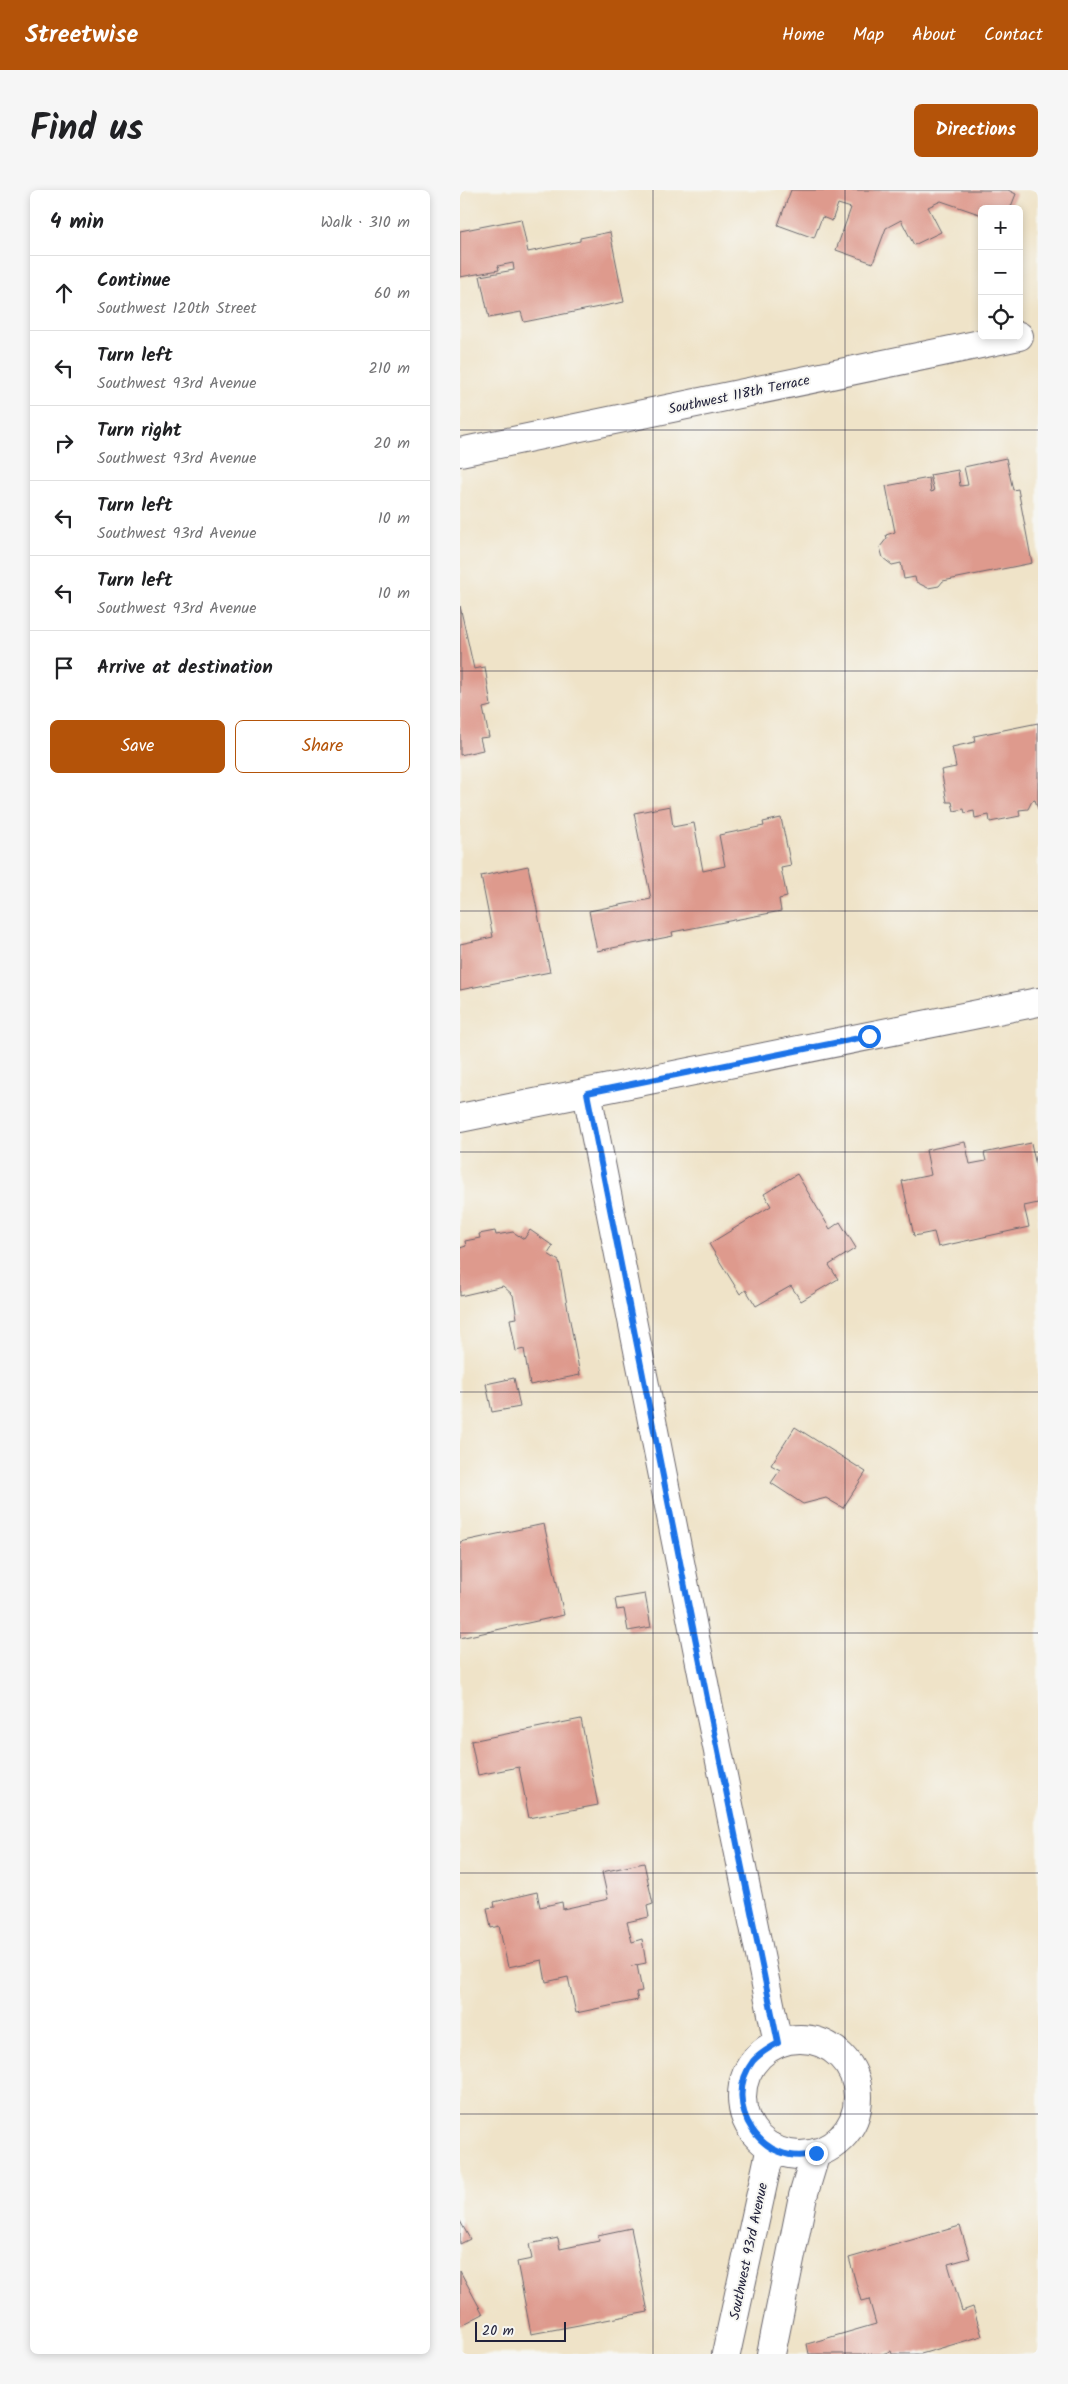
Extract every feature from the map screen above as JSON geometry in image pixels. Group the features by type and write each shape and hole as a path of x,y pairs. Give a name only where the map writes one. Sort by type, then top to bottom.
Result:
{"street":[{"name":"Southwest 118th Terrace","path":"1023,335 1038,332"},
{"name":"Southwest 118th Terrace","path":"460,452 1000,340"},
{"path":"460,1118 1038,1002"},
{"path":"587,1093 705,1688 778,2043"},
{"path":"802,2039 826,2044 840,2054 850,2066 857,2081 859,2098 856,2114 850,2129 839,2141 825,2150 816,2153 793,2155 778,2152 754,2134 746,2120 742,2105 742,2089 746,2075 753,2061 765,2050 778,2043 802,2039"},
{"name":"Southwest 93rd Avenue","path":"726,2354 771,2147"},
{"path":"771,2354 803,2196 816,2153"}],"building":[{"path":"791,190 1008,190 1016,194 1012,205 978,205 978,214 941,201 928,207 941,232 914,245 901,220 886,228 873,263 836,250 851,208 838,204 832,221 822,217 814,238 778,225"},
{"path":"521,219 528,252 580,241 580,238 610,232 624,302 524,322 521,312 489,318 480,276 514,270 513,263 498,266 499,270 460,277 460,231"},
{"path":"1006,458 1013,490 1018,489 1032,563 943,581 939,586 928,588 916,582 915,577 904,579 901,563 892,565 883,558 880,547 887,538 886,535 895,532 886,486 929,478 931,492 934,491 930,475 958,470 960,486 968,485 964,467"},
{"path":"460,606 474,669 485,667 491,706 483,708 489,737 480,738 483,750 460,755"},
{"path":"1038,723 1038,809 1035,800 1032,801 1028,809 1019,810 1020,816 990,822 989,815 975,818 974,811 965,813 964,809 954,811 952,802 947,802 941,770 956,767 952,747 975,742 974,736"},
{"path":"670,806 673,827 694,823 703,871 725,866 719,835 764,826 763,822 781,818 791,866 781,868 787,897 779,899 781,911 672,932 673,936 597,951 589,911 651,899 634,813"},
{"path":"528,866 550,972 460,990 460,944 493,937 481,876"},
{"path":"965,1142 970,1164 986,1161 984,1153 1031,1143 1038,1175 1038,1203 1024,1206 1029,1227 938,1247 934,1232 914,1236 902,1181 931,1175 926,1150"},
{"path":"797,1174 830,1229 840,1222 856,1248 829,1265 838,1279 801,1301 791,1286 756,1306 746,1290 740,1294 709,1244 771,1206 764,1194"},
{"path":"530,1230 553,1246 548,1254 559,1261 580,1375 530,1385 524,1349 516,1351 510,1319 517,1318 513,1295 503,1286 460,1296 460,1248 466,1246 465,1241 480,1238 479,1234 495,1231 496,1235 513,1232 524,1239"},
{"path":"514,1378 520,1407 492,1412 486,1384"},
{"path":"795,1427 866,1472 843,1508 826,1498 803,1504 771,1483 780,1470 771,1465"},
{"path":"544,1524 564,1615 460,1638 460,1542"},
{"path":"645,1594 651,1627 628,1631 624,1609 617,1610 615,1599"},
{"path":"581,1719 598,1805 529,1818 519,1767 478,1775 471,1741"},
{"path":"644,1863 653,1904 647,1906 649,1917 627,1922 632,1942 642,1939 646,1963 631,1966 637,1965 642,1991 636,1992 638,2000 576,2013 568,1977 546,1982 542,1960 508,1967 499,1926 491,1928 487,1908 495,1907 494,1902 537,1892 540,1907 562,1902 563,1909 608,1899 602,1872"},
{"path":"460,2221 470,2239 460,2244"},
{"path":"960,2226 970,2258 948,2264 962,2311 973,2307 982,2336 921,2354 892,2354 891,2351 882,2354 809,2354 807,2344 876,2324 869,2299 861,2301 849,2258"},
{"path":"631,2228 648,2312 531,2334 517,2262 532,2259 529,2244 558,2238 560,2249 599,2241 598,2235"},
{"path":"460,2271 483,2314 460,2326"}],"route":[{"path":"816,2153 793,2155 778,2152 765,2144 754,2134 746,2120 742,2105 742,2089 753,2061 765,2050 778,2043 707,1698 587,1093 869,1036"}]}
